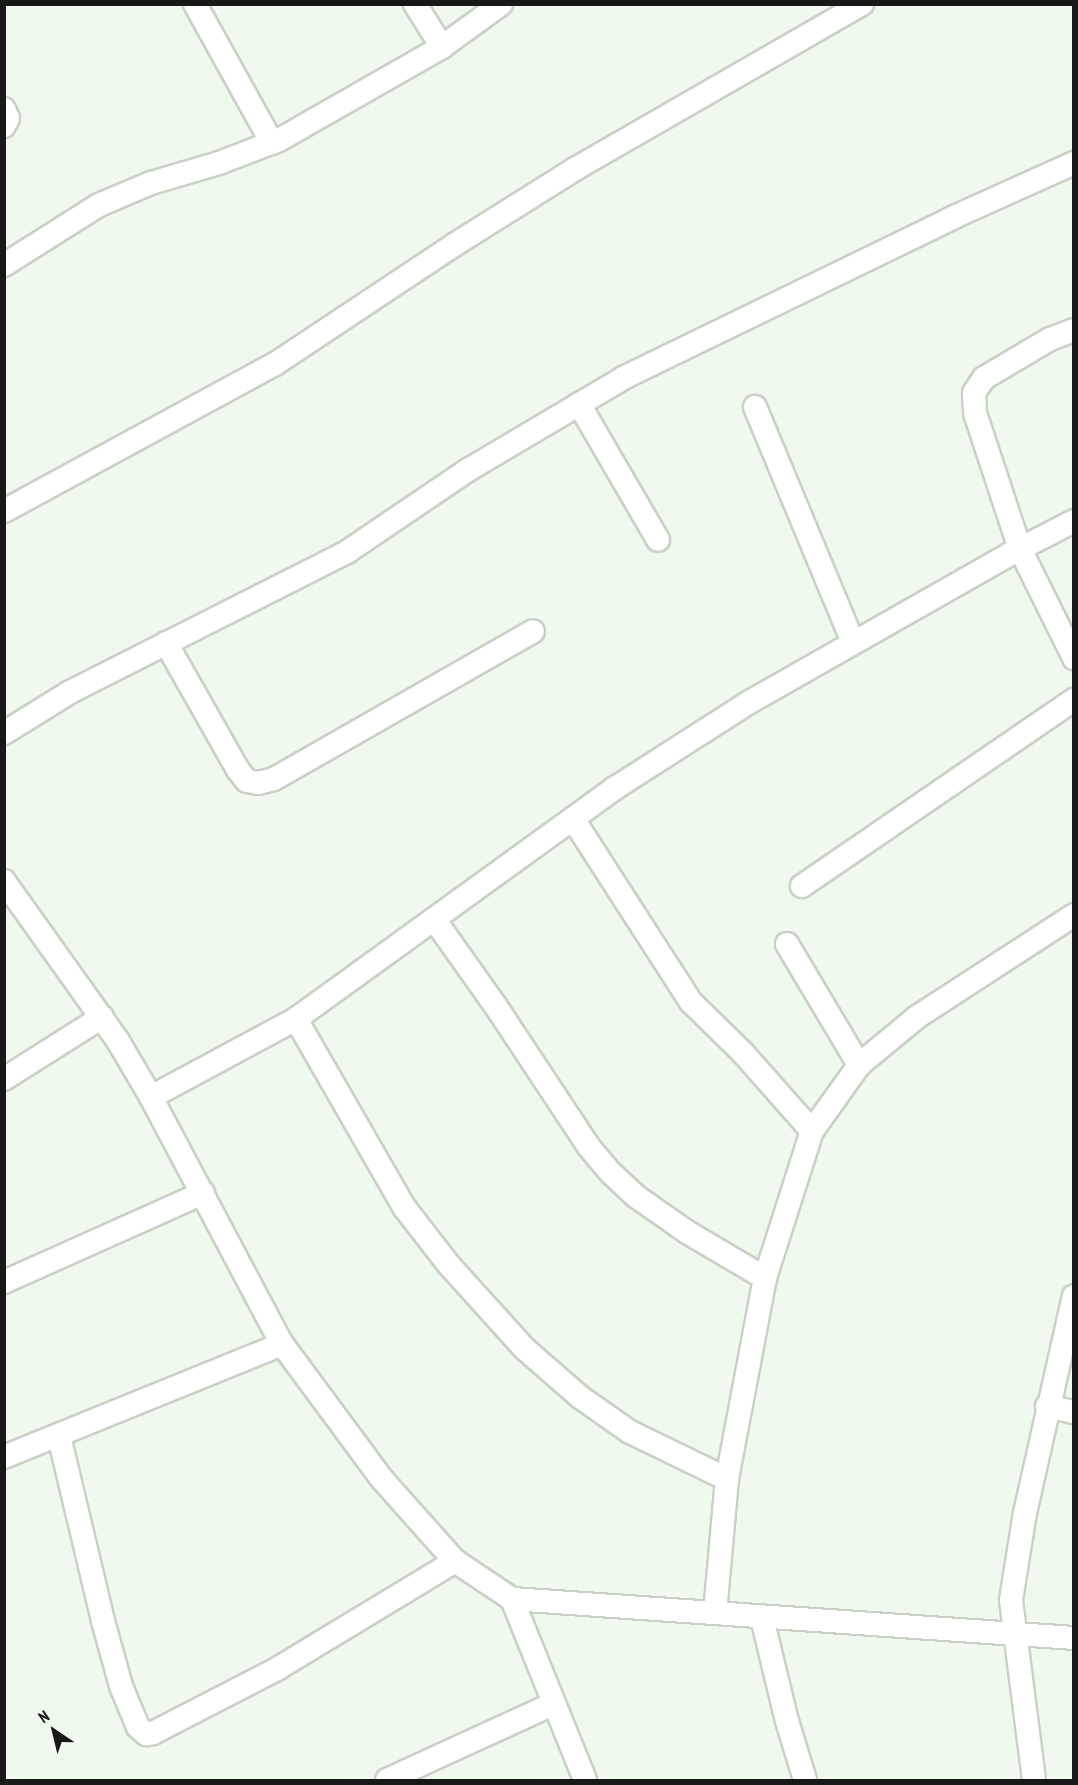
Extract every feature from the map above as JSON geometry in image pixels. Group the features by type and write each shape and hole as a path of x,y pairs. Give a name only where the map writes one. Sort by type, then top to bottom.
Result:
{"street":[{"path":"195,4 272,143"},
{"path":"415,4 442,46"},
{"path":"4,266 99,205 151,183 219,163 272,143 380,84 442,46 501,4"},
{"path":"4,511 274,364 454,245 575,169 862,4"},
{"path":"4,109 8,118 4,126"},
{"path":"4,733 70,692 267,595 347,552 468,470 625,377 954,217 1074,163"},
{"path":"1074,330 1050,339 984,378 974,393 975,413 1020,549 1074,658"},
{"path":"579,404 658,540"},
{"path":"755,407 853,642"},
{"path":"151,1097 296,1019 573,819 748,703 853,642 1074,521"},
{"path":"166,643 238,770 247,781 258,783 274,779 533,631"},
{"path":"802,886 1074,700"},
{"path":"573,819 691,1002 743,1053 812,1131"},
{"path":"4,881 102,1017 151,1097 282,1344 381,1478 455,1561 512,1599 1014,1636 1074,1638"},
{"path":"715,1613 727,1479 765,1278 789,1196 812,1131 859,1065 917,1017 1074,915"},
{"path":"434,920 495,1005 589,1146 611,1173 638,1197 687,1233 765,1278"},
{"path":"787,944 859,1065"},
{"path":"4,1079 102,1017"},
{"path":"296,1019 404,1207 449,1265 525,1348 580,1397 630,1432 727,1479"},
{"path":"4,1282 203,1193"},
{"path":"1034,1780 1011,1600 1047,1406 1074,1296"},
{"path":"4,1457 282,1344"},
{"path":"1047,1406 1074,1412"},
{"path":"58,1436 103,1621 122,1686 138,1727 146,1734 153,1733 277,1669 455,1561"},
{"path":"512,1599 585,1780"},
{"path":"762,1618 787,1721 805,1780"},
{"path":"387,1780 553,1704"}]}
